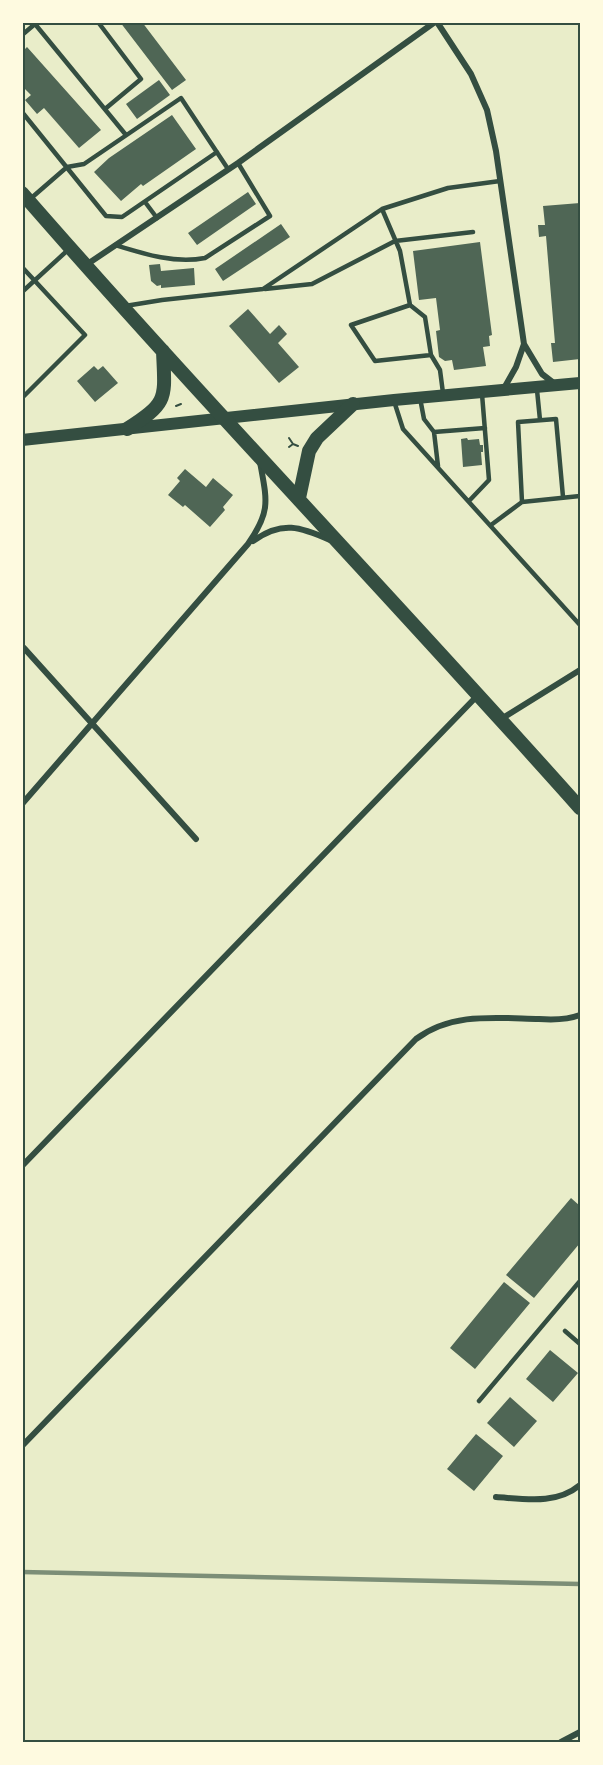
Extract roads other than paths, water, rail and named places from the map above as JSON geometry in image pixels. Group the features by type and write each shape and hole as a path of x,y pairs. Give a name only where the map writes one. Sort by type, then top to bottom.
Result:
{"main road":[{"path":"26,197 222,418 299,498 580,808"},
{"path":"127,429 160,404 165,387 164,351"},
{"path":"22,440 393,400 580,383"},
{"path":"299,498 309,451 317,438 353,405"}],"street":[{"path":"86,265 238,163 436,22 471,74 487,110 524,344 542,374 556,385"},
{"path":"503,390 516,366 524,344"},
{"path":"22,804 248,544 260,526 266,510 260,457"},
{"path":"248,544 266,532 286,527 305,530 341,544"},
{"path":"24,648 196,839"},
{"path":"501,719 580,670"},
{"path":"22,1166 478,695"},
{"path":"22,1446 416,1039 439,1025 457,1020 476,1018 562,1020 580,1015"},
{"path":"496,1497 548,1499 564,1496 580,1485"},
{"path":"561,1743 580,1732"}],"lane":[{"path":"98,22 141,79 105,109"},
{"path":"22,35 36,23 126,135"},
{"path":"26,197 67,167 84,164 181,98 228,169"},
{"path":"22,112 106,216 122,217 217,152"},
{"path":"115,245 149,256 193,260 205,258 270,216 238,163"},
{"path":"263,289 382,209 448,188 500,181"},
{"path":"145,202 157,218"},
{"path":"382,209 400,251 410,305 424,317 431,355 440,370 443,396"},
{"path":"122,307 162,300 312,284 395,241 473,232"},
{"path":"22,292 71,248"},
{"path":"22,267 85,335 22,398"},
{"path":"410,305 351,325 375,361 431,355"},
{"path":"536,386 540,420"},
{"path":"469,501 489,480 482,392"},
{"path":"420,398 424,419 434,432 438,467"},
{"path":"393,400 403,429 580,625"},
{"path":"522,502 518,422 556,419 563,497"},
{"path":"434,432 484,428"},
{"path":"491,525 522,502 580,495"},
{"path":"479,1401 580,1281"},
{"path":"565,1330 580,1344"}],"railway":[{"path":"22,1572 580,1584"}]}
